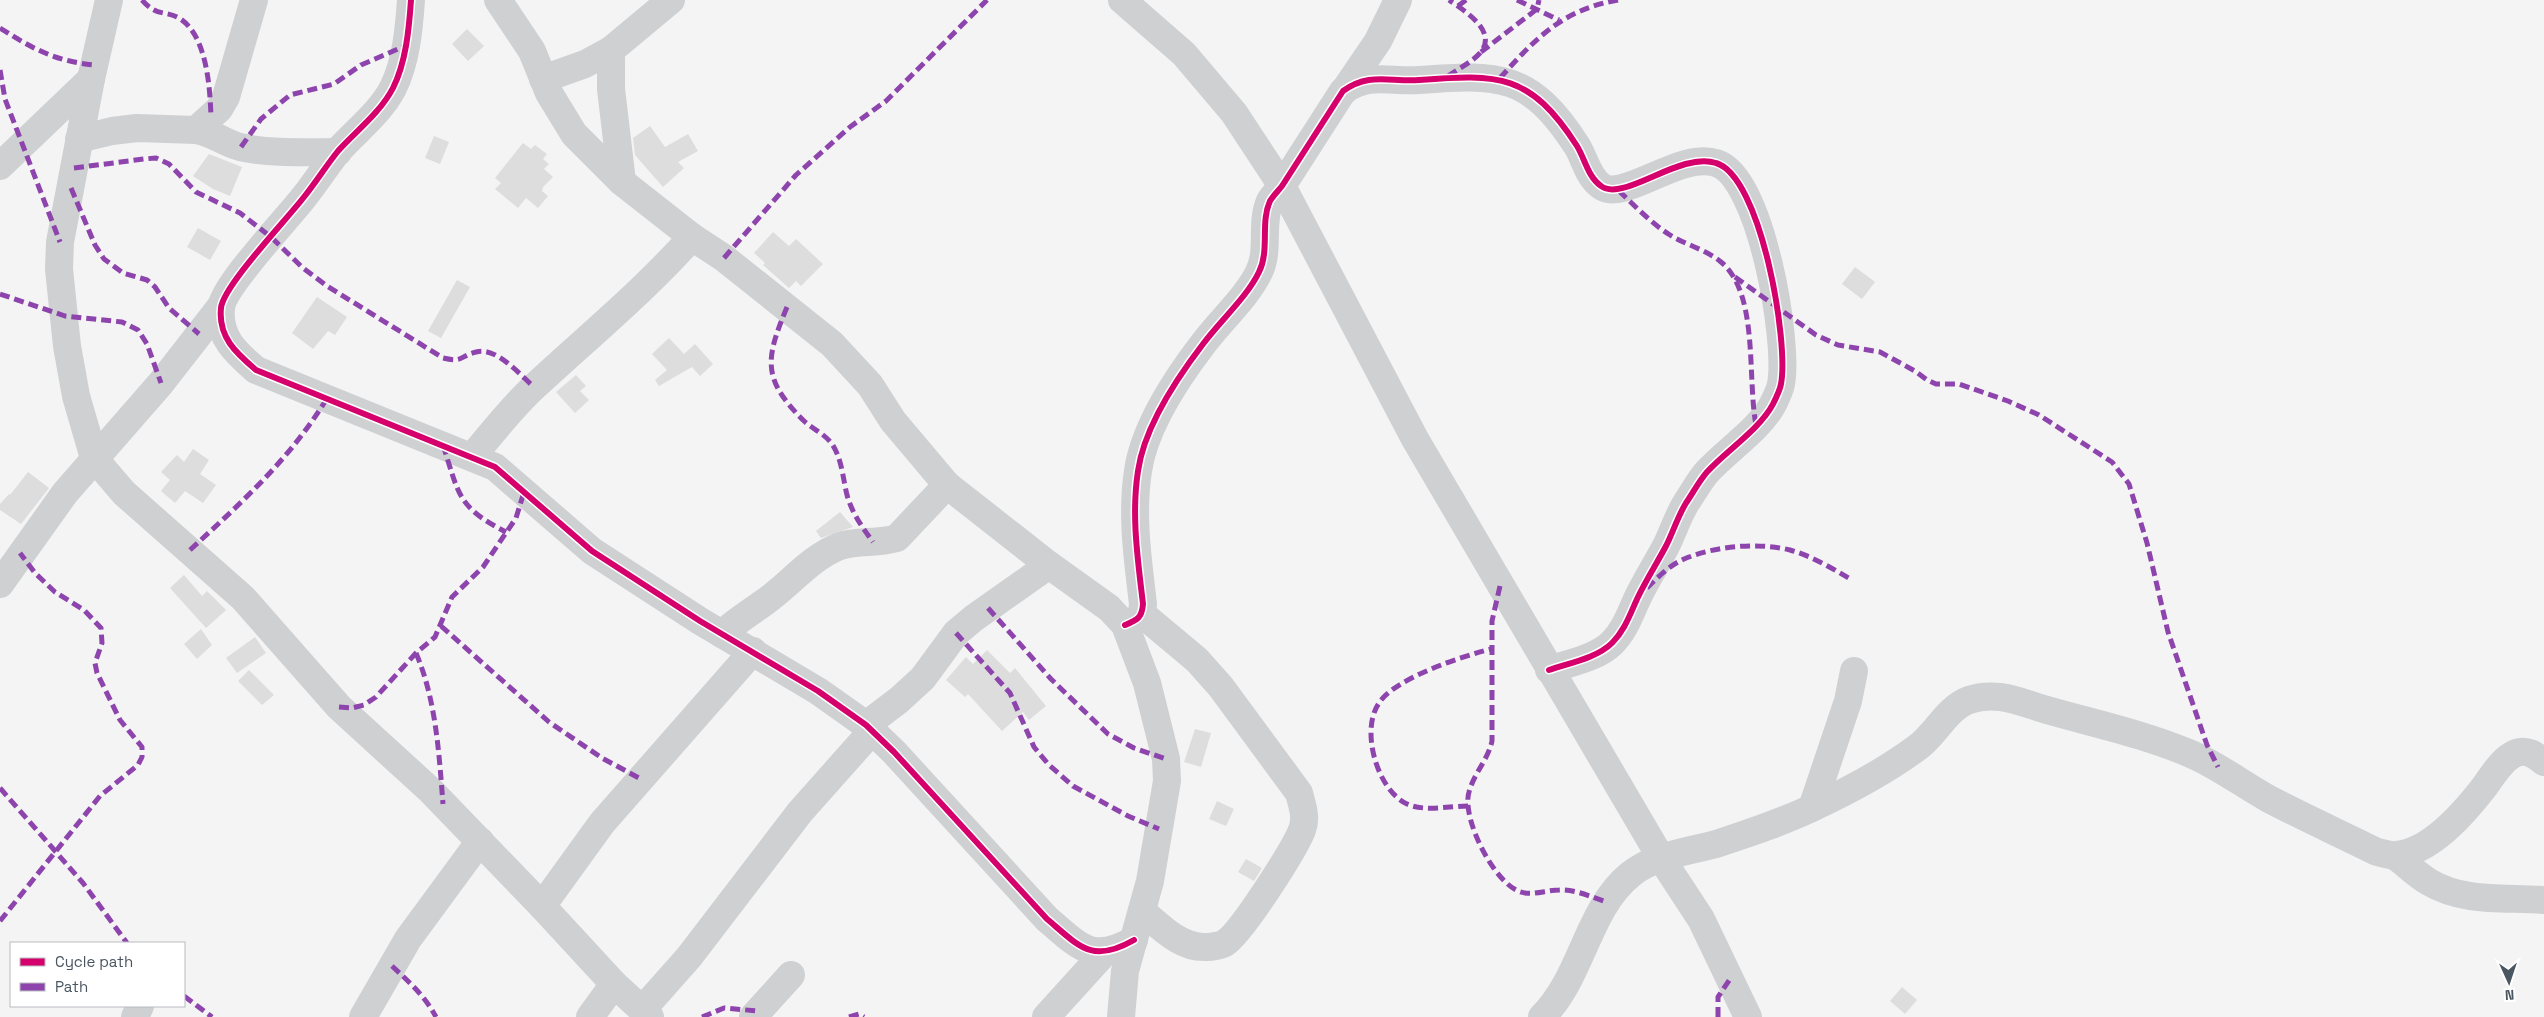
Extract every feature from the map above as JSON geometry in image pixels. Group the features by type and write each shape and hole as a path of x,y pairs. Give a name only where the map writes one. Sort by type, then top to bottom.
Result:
{"street":[{"path":"109,0 79,139 60,242 59,270 67,346 76,396 94,458 124,493 243,598 339,707 431,791 614,984 646,1013 800,812 869,728 917,684 956,633 1049,565"},
{"path":"196,130 219,109 226,96 254,0"},
{"path":"0,584 32,538 94,458 160,383 220,306 236,278 305,196 338,152 369,119 392,90 402,62 411,0"},
{"path":"498,0 532,51 549,93 574,134 622,182 692,237 724,258 832,344 870,385 893,422 947,485 1049,565 1109,608 1133,620 1197,660 1222,687 1299,793 1305,814 1303,829 1242,926 1225,943 1207,947 1190,945 1170,935 1142,911"},
{"path":"543,79 585,64 611,50 671,0"},
{"path":"1121,1017 1125,971 1150,881 1167,781 1166,759 1133,620 1143,604 1135,515 1138,470 1148,437 1171,390 1202,345 1260,271 1264,252 1267,213 1271,200 1378,41 1398,0"},
{"path":"1133,4 1184,54 1234,113 1282,186 1415,439 1661,858 1701,919 1748,1017"},
{"path":"611,50 611,89 622,182"},
{"path":"1343,91 1355,82 1376,77 1403,81 1473,77 1508,81 1535,96 1557,118 1578,148 1593,178 1603,188 1619,191 1668,168 1694,161 1716,162 1730,171 1746,198 1758,230 1773,275 1780,327 1781,385 1772,406 1704,474 1684,506 1638,596 1628,622 1611,644 1590,656 1549,670"},
{"path":"0,166 91,79"},
{"path":"79,139 112,131 137,128 196,130 205,131 225,143 241,147 303,152 338,152"},
{"path":"472,457 534,387 619,313 659,274 692,237"},
{"path":"220,306 221,328 233,350 256,370 495,467 592,551 650,590 818,691 869,728 894,752 1047,919 1070,938 1088,950 1104,954 1118,950 1134,940"},
{"path":"722,634 748,612 762,604 818,557 851,543 886,542 897,538 947,485"},
{"path":"542,906 569,866 614,808 753,651"},
{"path":"1812,808 1848,701 1854,671"},
{"path":"1542,1017 1558,1002 1572,976 1589,934 1607,902 1631,874 1661,858 1715,844 1812,808 1857,786 1922,745 1941,722 1968,700 1991,696 2014,699 2047,710 2148,737 2191,754 2218,767 2266,797 2305,817 2377,852 2395,856 2429,882 2455,894 2486,899 2544,900"},
{"path":"2395,856 2413,851 2437,836 2462,816 2499,766 2516,753 2532,753 2544,762"},
{"path":"364,1017 408,939 480,841"},
{"path":"1046,1017 1104,954"},
{"path":"753,1017 791,975"},
{"path":"590,1017 614,984"}],"building":[{"path":"467,29 484,46 468,61 452,44"},
{"path":"650,126 665,147 688,134 698,151 678,162 684,168 663,187 635,155 633,138"},
{"path":"434,136 449,142 440,164 425,158"},
{"path":"523,143 531,149 535,145 547,154 543,159 549,164 544,169 553,177 543,187 542,191 548,196 538,208 526,198 518,208 495,189 501,183 495,178"},
{"path":"209,154 242,167 230,196 213,189 193,176"},
{"path":"198,228 221,241 210,260 187,247"},
{"path":"773,232 789,246 796,239 823,264 801,286 796,281 789,288 763,265 765,263 754,253"},
{"path":"1855,267 1875,282 1862,299 1842,284"},
{"path":"457,280 470,287 441,338 428,331"},
{"path":"317,297 347,317 335,335 328,331 313,349 292,333"},
{"path":"669,338 684,354 695,344 713,364 700,376 692,367 659,386 655,380 667,370 652,354"},
{"path":"576,375 586,386 580,391 589,400 575,413 556,392"},
{"path":"193,449 209,460 200,474 216,485 203,503 185,491 175,503 161,491 170,480 161,472 177,455 184,462"},
{"path":"28,472 49,488 21,524 0,510 0,504 10,495"},
{"path":"840,512 853,527 821,538 816,531"},
{"path":"184,575 202,596 207,591 226,610 206,628 170,588"},
{"path":"201,629 212,645 197,659 184,644"},
{"path":"255,637 266,653 237,673 226,658"},
{"path":"987,650 1010,673 1015,668 1046,706 1029,720 1023,712 1002,731 968,694 965,697 946,680 966,657 973,664"},
{"path":"249,670 274,695 262,705 238,681"},
{"path":"1195,729 1211,733 1201,767 1184,762"},
{"path":"1217,801 1234,809 1226,826 1209,819"},
{"path":"1246,859 1262,868 1254,881 1238,872"},
{"path":"1902,987 1917,1000 1905,1014 1890,1001"}],"marked path":[{"path":"142,0 156,11 179,18 196,37 208,77 211,117"},
{"path":"724,258 796,175 850,127 886,101 987,0"},
{"path":"1448,76 1477,56 1485,45 1485,37 1477,22 1449,0"},
{"path":"1458,6 1466,0"},
{"path":"1517,0 1559,20"},
{"path":"1481,52 1537,9 1539,0"},
{"path":"1500,78 1538,38 1551,28 1581,11 1618,0"},
{"path":"0,28 45,53 94,65"},
{"path":"241,147 261,119 290,95 334,84 361,65 405,46"},
{"path":"0,70 5,99 60,242"},
{"path":"74,168 156,158 169,164 196,192 240,213 271,237 303,268 327,286 443,358 455,360 476,352 492,353 507,363 534,387"},
{"path":"71,188 95,245 104,259 123,273 147,280 155,287 169,308 199,334"},
{"path":"1619,191 1663,230 1676,239 1715,258 1733,276 1741,294 1746,315 1756,425"},
{"path":"1735,277 1816,335 1838,345 1880,352 1936,384 1959,384 2008,401 2039,415 2112,462 2129,484 2147,543 2168,632 2207,745 2218,767"},
{"path":"0,294 65,316 122,322 138,330 147,344 161,383"},
{"path":"787,307 772,354 771,367 774,379 789,405 803,420 832,444 840,463 852,508 873,542"},
{"path":"190,550 263,480 312,422 326,400"},
{"path":"443,445 462,498 478,515 506,532"},
{"path":"339,707 352,708 364,705 376,697 416,653 435,637 452,597 483,567 516,518 524,492"},
{"path":"1647,588 1669,568 1684,559 1722,548 1750,546 1790,550 1822,563 1852,580"},
{"path":"0,921 100,796 138,765 142,757 142,747 120,720 97,673 95,663 102,643 101,628 84,610 55,592 35,573 20,553"},
{"path":"1500,586 1492,621 1492,741 1469,792 1470,818 1475,833 1491,864 1511,887 1525,893 1565,890 1607,902"},
{"path":"988,608 1051,679 1108,734 1134,748 1166,759"},
{"path":"441,626 549,722 602,758 639,778"},
{"path":"956,633 1010,693 1034,747 1049,765 1073,786 1128,816 1159,829"},
{"path":"1468,806 1421,808 1407,804 1396,797 1380,773 1375,758 1371,728 1379,703 1399,685 1430,669 1491,649"},
{"path":"416,653 428,689 436,727 443,804"},
{"path":"0,788 83,883 126,942"},
{"path":"392,966 422,996 436,1017"},
{"path":"1718,1017 1718,997 1730,979"},
{"path":"185,997 212,1017"},
{"path":"702,1017 724,1008 758,1011"},
{"path":"849,1017 859,1014 864,1017"}],"cycle path":[{"path":"411,0 404,56 388,97 375,114 338,151 304,197 257,252 224,298 221,308 222,328 235,351 256,370 495,467 592,551 700,621 818,691 866,725 894,752 1047,919 1078,944 1087,949 1107,951 1134,940"},
{"path":"1125,625 1138,618 1143,604 1136,538 1135,504 1138,471 1147,438 1163,404 1183,372 1254,281 1264,255 1266,218 1270,201 1282,186 1343,91 1352,85 1380,79 1492,79 1510,83 1527,91 1544,104 1577,146 1590,173 1601,186 1611,189 1623,188 1670,169 1702,161 1716,163 1732,175 1746,197 1758,228 1776,299 1781,334 1781,384 1773,404 1760,422 1715,464 1699,483 1683,508 1666,546 1620,633 1612,643 1599,653 1549,670"}]}
